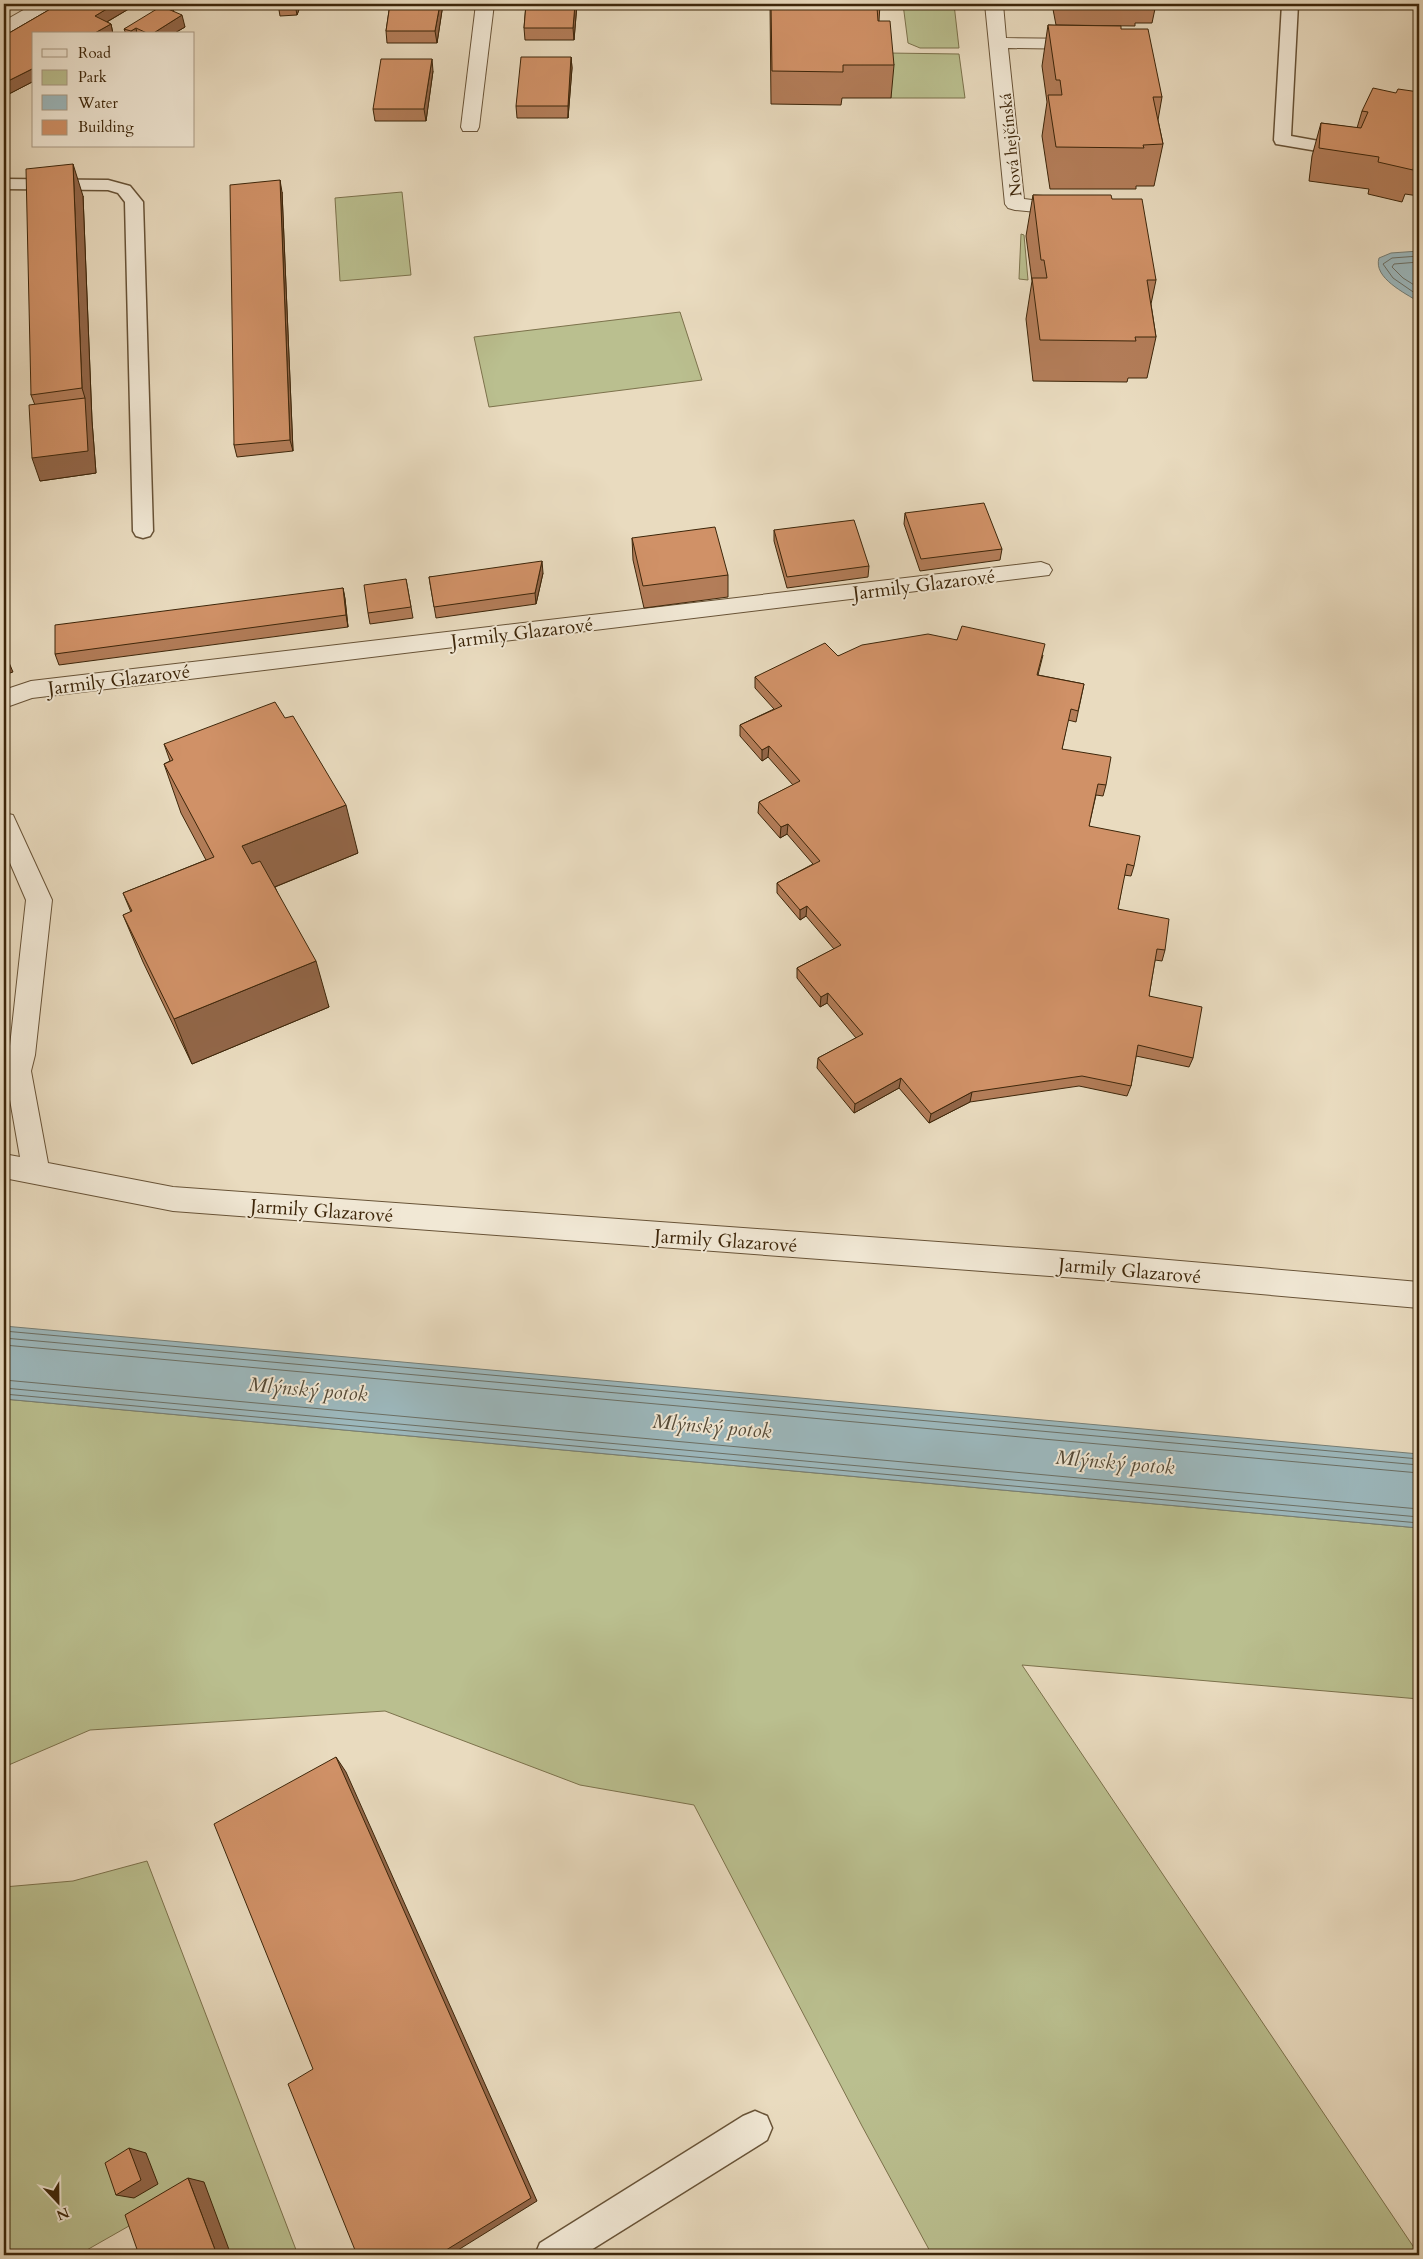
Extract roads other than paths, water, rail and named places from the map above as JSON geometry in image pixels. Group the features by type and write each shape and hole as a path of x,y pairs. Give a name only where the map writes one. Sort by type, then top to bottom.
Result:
{"street":[{"path":"4,28 46,4"},
{"path":"470,127 485,4"},
{"name":"Nová hejčínská","path":"994,4 1015,204 1089,212"},
{"path":"999,43 1099,44"},
{"name":"Jarmily Glazarové","path":"4,699 40,689 1041,570"},
{"path":"4,822 39,900 18,1072 36,1171"},
{"name":"Jarmily Glazarové","path":"4,1166 173,1199 1077,1266 1419,1296"}],"lane":[{"path":"1290,4 1282,140 1335,149"},
{"path":"4,184 108,185 121,187 130,192 132,197 143,531"},
{"path":"552,2255 755,2128"}],"water":[{"path":"1419,251 1419,302 1385,278 1378,265 1379,258 1391,253"},
{"name":"Mlýnský potok","path":"4,1326 1419,1454 1419,1528 4,1399"}]}
